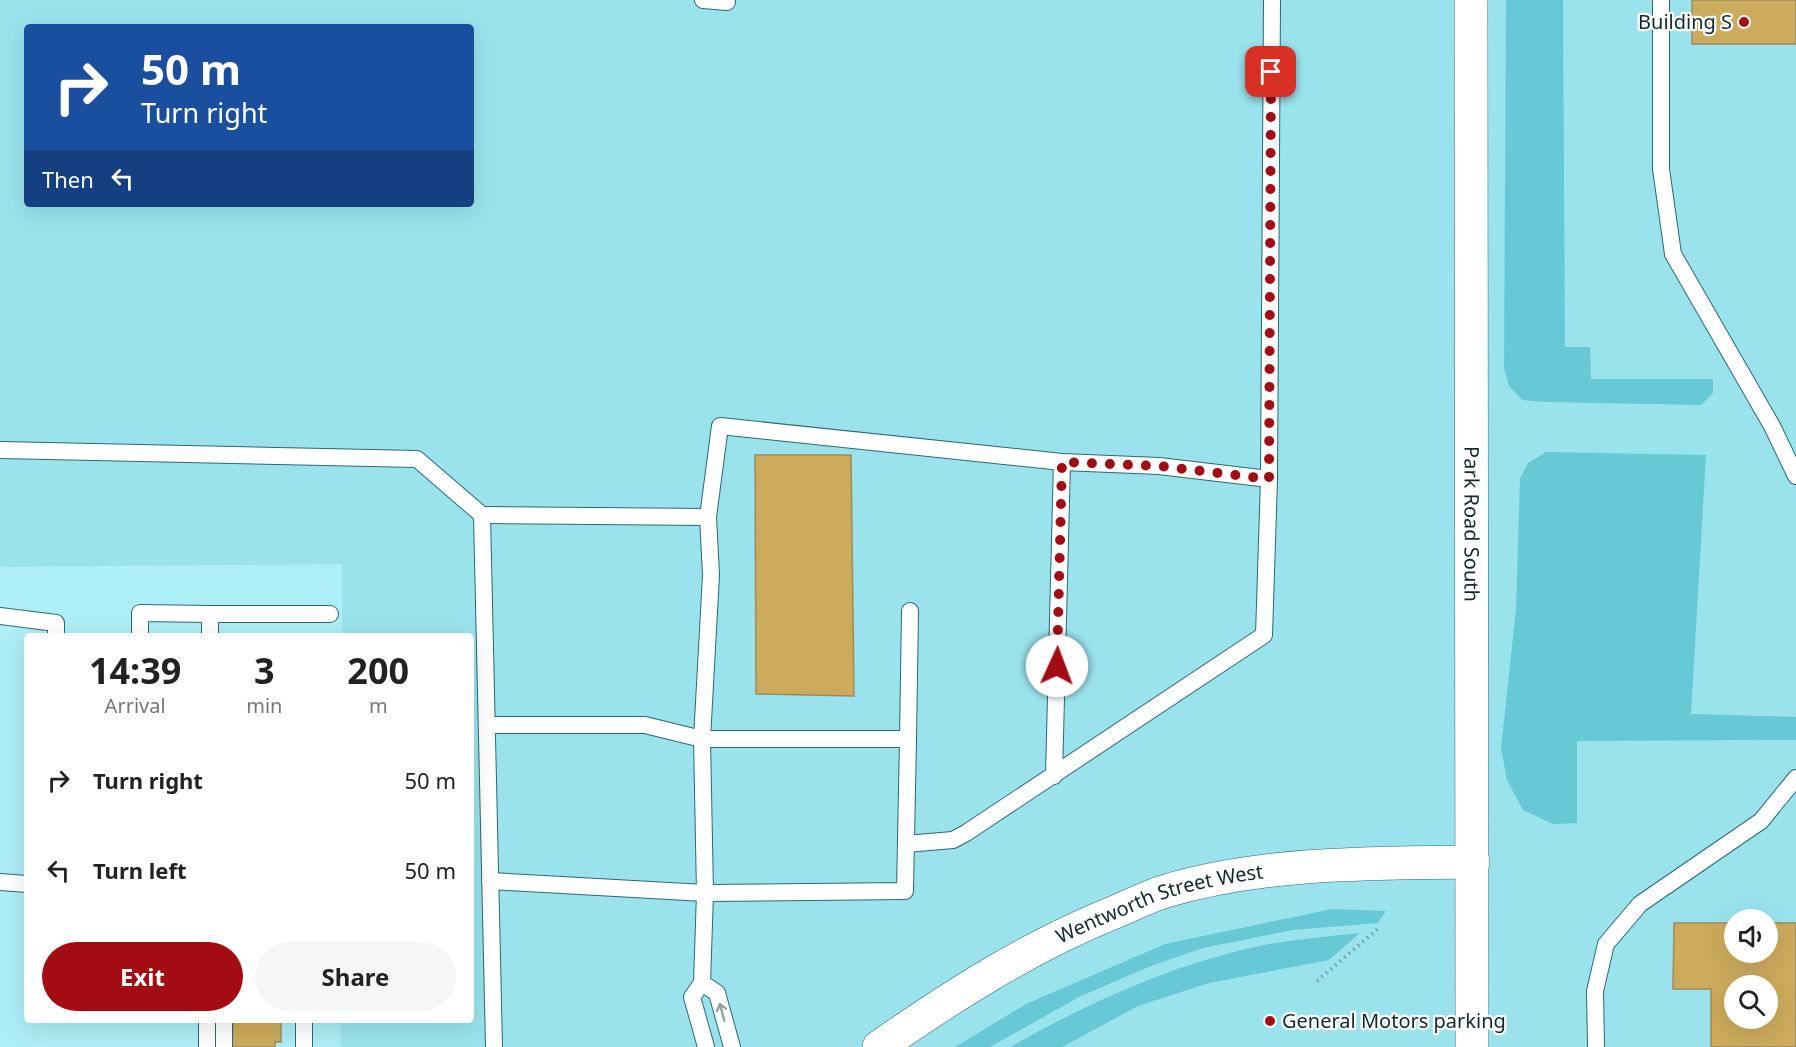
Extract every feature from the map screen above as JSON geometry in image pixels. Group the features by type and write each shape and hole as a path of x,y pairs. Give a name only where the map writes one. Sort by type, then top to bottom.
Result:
{"main road":[{"name":"Park Road South","path":"1472,0 1472,1047"},
{"name":"Wentworth Street West","path":"879,1047 950,998 1062,933 1166,891 1264,871 1394,862 1473,862"}],"lane":[{"path":"703,0 727,2"},
{"path":"906,844 953,840 1054,776 1264,635 1269,479 1272,0"},
{"path":"1661,0 1661,169 1673,254 1772,426 1796,476"},
{"path":"706,1047 692,997 702,983 705,892 702,739 711,575 708,518 720,426 1062,462 1159,466 1269,479"},
{"path":"0,450 417,459 482,515 708,518"},
{"path":"1054,776 1062,462"},
{"path":"482,515 494,1047"},
{"path":"490,880 705,892 905,891 910,611"},
{"path":"140,633 140,613 330,614"},
{"path":"210,614 210,633"},
{"path":"0,616 56,623 56,633"},
{"path":"487,725 645,725 702,739 908,739"},
{"path":"1596,1047 1595,991 1606,944 1640,904 1761,821 1796,778"},
{"path":"0,882 24,884"},
{"path":"702,983 717,993 732,1047"},
{"path":"207,1023 207,1047"},
{"path":"224,1023 224,1047"},
{"path":"304,1023 304,1047"}],"path":[{"path":"1317,981 1380,927"}],"shaded area":[{"path":"0,0 1796,0 1796,1047 341,1047 341,1023 474,1023 474,633 342,633 342,564 0,567"},
{"path":"1506,0 1563,0 1565,347 1590,347 1591,379 1713,379 1713,393 1701,405 1522,400 1509,386 1504,368"},
{"path":"1546,452 1706,455 1691,714 1796,717 1796,740 1577,741 1577,823 1553,824 1523,810 1507,780 1501,748 1516,609 1520,478 1528,463"},
{"path":"1332,909 1386,911 1378,923 1293,930 1203,948 1151,966 1081,996 990,1047 955,1047 1026,1004 1165,944"},
{"path":"1360,933 1329,960 1209,983 1138,1006 1062,1047 1010,1047 1103,999 1201,961 1269,944"}],"building":[{"name":"Building S","path":"1692,0 1796,0 1796,44 1692,44"},
{"path":"755,455 851,455 854,696 756,694"},
{"path":"1674,923 1724,923 1724,963 1778,963 1778,923 1796,923 1796,1047 1711,1047 1711,989 1673,989"},
{"path":"233,1023 281,1023 281,1042 275,1042 275,1047 232,1047"}],"place":[{"name":"Building S","path":"1744,22"},
{"name":"General Motors parking","path":"1270,1021"}],"route":[{"path":"1057,666 1062,462 1159,466 1269,479 1271,72"}]}
